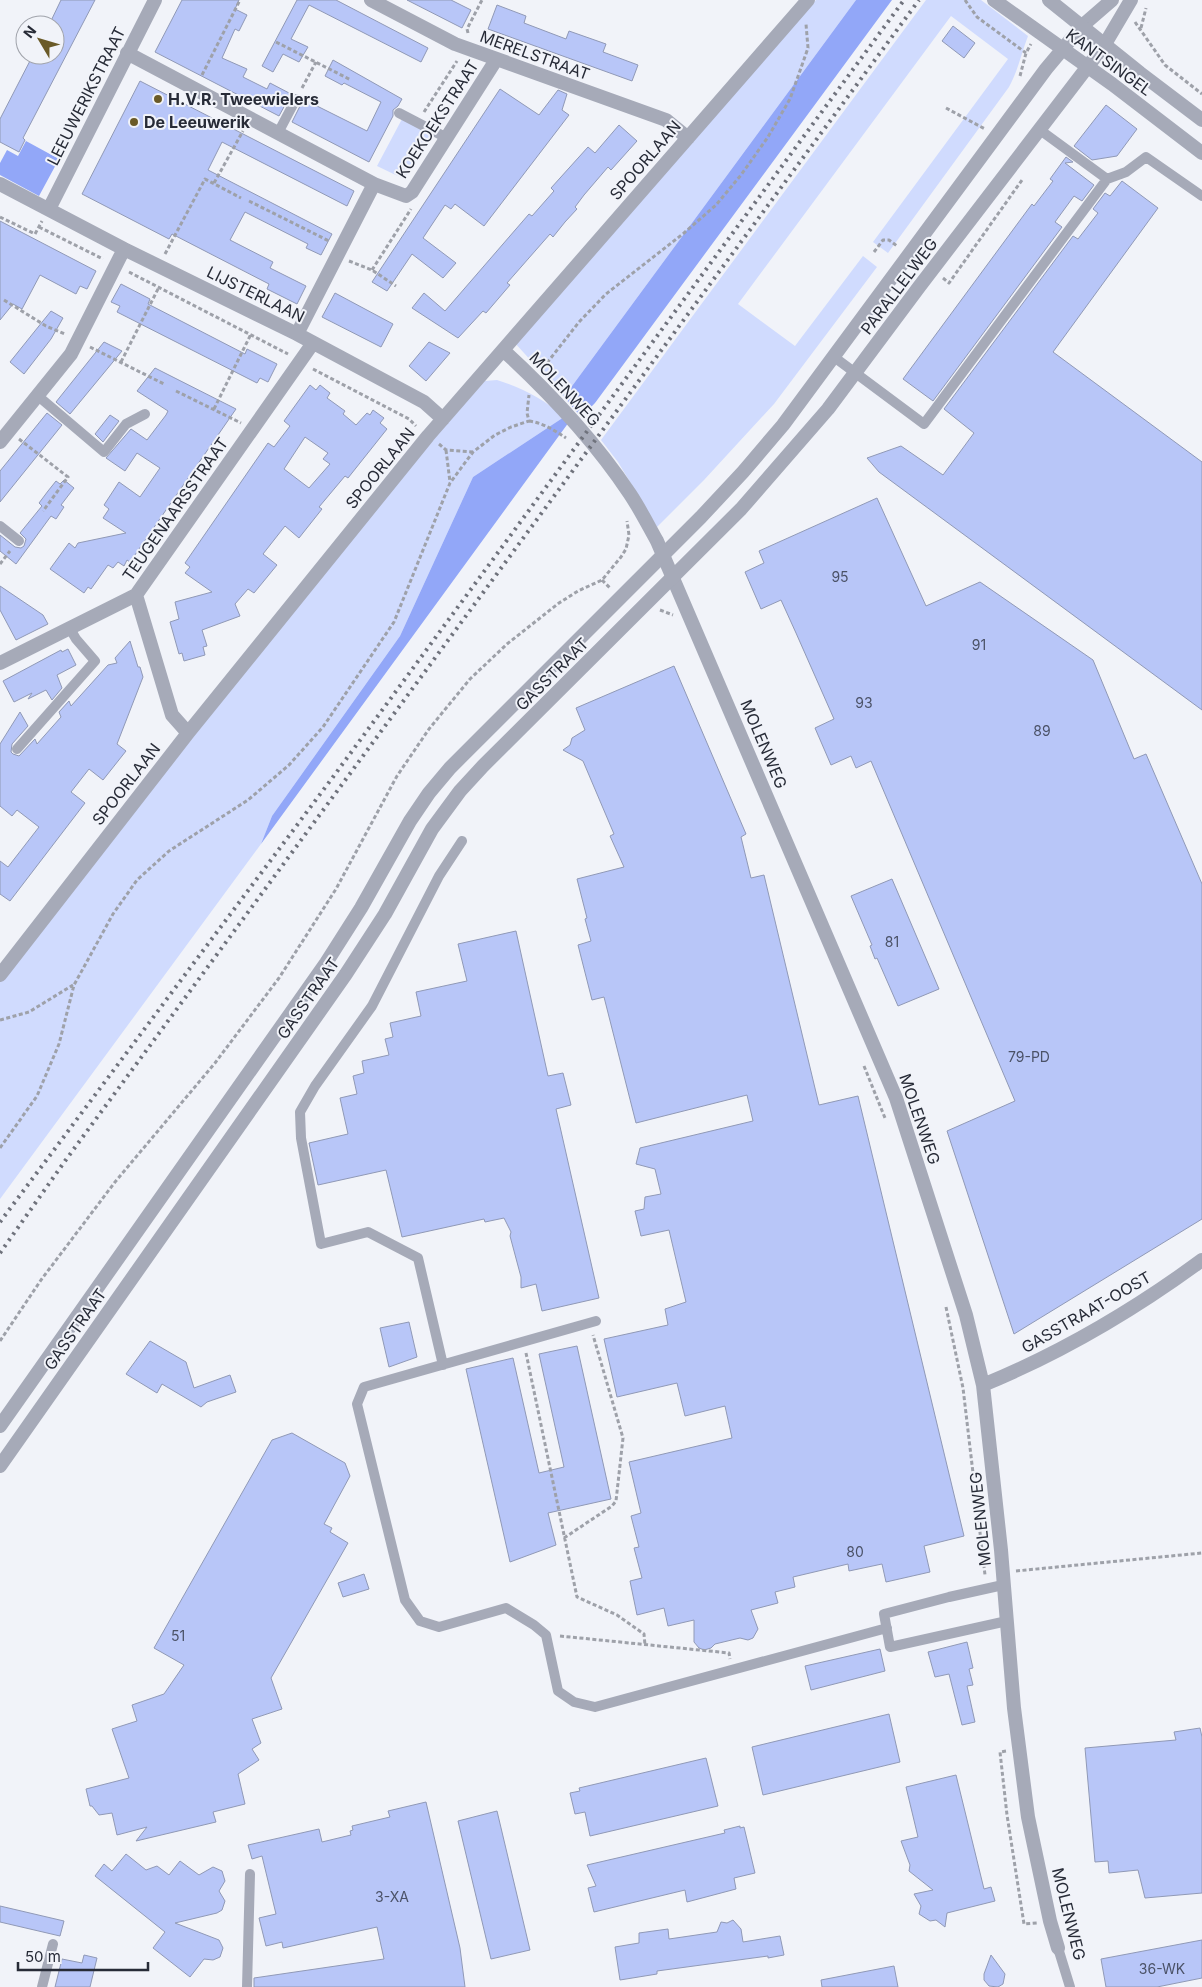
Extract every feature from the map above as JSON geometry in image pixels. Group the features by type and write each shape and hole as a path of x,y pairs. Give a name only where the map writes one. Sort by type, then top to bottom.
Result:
{"street":[{"name":"LEEUWERIKSTRAAT","path":"49,209 155,0"},
{"name":"MERELSTRAAT","path":"371,0 465,48 666,120 688,138"},
{"name":"KANTSINGEL","path":"994,0 1112,84 1202,153"},
{"name":"KANTSINGEL","path":"1049,0 1202,120"},
{"name":"PARALLELWEG","path":"664,554 743,472 783,425 1062,50 1082,26 1112,0"},
{"name":"PARALLELWEG","path":"674,576 774,474 828,410 919,286 1105,44 1131,0"},
{"name":"SPOORLAAN","path":"0,975 188,733 428,436 688,138 802,2"},
{"path":"127,52 374,184"},
{"name":"KOEKOEKSTRAAT","path":"297,334 374,184 406,196 412,192 496,60"},
{"name":"LIJSTERLAAN","path":"0,184 297,334 424,402 443,419"},
{"path":"4,437 71,354 124,248"},
{"name":"TEUGENAARSSTRAAT","path":"0,663 136,595 313,343"},
{"name":"MOLENWEG","path":"503,350 535,379 570,417 620,479 664,554 896,1098 966,1315 983,1386 1014,1708 1028,1818 1050,1921 1058,1948"},
{"name":"GASSTRAAT","path":"0,1426 326,963 361,908 410,821 429,793 473,744 664,554"},
{"name":"GASSTRAAT","path":"0,1466 346,974 384,914 445,810 483,766 674,576"},
{"path":"136,595 172,715 188,733"},
{"name":"GASSTRAAT-OOST","path":"983,1386 1025,1368 1135,1307 1202,1260"}],"lane":[{"path":"278,133 296,99"},
{"path":"399,113 447,138"},
{"path":"1040,130 1107,179"},
{"path":"834,357 924,424 1107,179 1126,172 1146,156 1202,196"},
{"path":"38,396 104,452 126,424 145,414"},
{"path":"0,526 19,541"},
{"path":"17,749 96,661 76,639 70,627"},
{"path":"443,1365 418,1258 368,1232 321,1244 301,1138 300,1112 315,1086 372,1006 439,876 462,841"},
{"path":"593,1322 364,1387 358,1404 405,1600 420,1621 439,1627 506,1608 534,1625 546,1635 558,1691 574,1702 595,1707 887,1628"},
{"path":"1003,1579 987,1589 884,1614 890,1647 1007,1621"},
{"path":"247,1987 250,1874"},
{"path":"42,1987 53,1944"},
{"name":"MOLENWEG","path":"1058,1948 1070,1987"}],"path":[{"path":"195,89 240,0"},
{"path":"418,123 465,48 469,39 467,29 482,0"},
{"path":"965,0 978,17 1026,53"},
{"path":"1141,29 1148,0"},
{"path":"529,422 527,404 535,379 579,322 606,294 684,233 716,205 741,175 768,137 790,99 808,48 806,21 802,2"},
{"path":"1123,13 1141,29 1165,65 1202,94"},
{"path":"1019,79 1026,53 1038,33"},
{"path":"276,42 351,80"},
{"path":"296,99 316,62"},
{"path":"214,183 250,118"},
{"path":"978,136 990,122"},
{"path":"120,362 158,288 163,268 205,179 241,198"},
{"name":"KOEKOEKSTRAAT","path":"372,270 413,206 406,196"},
{"path":"249,201 372,270 396,286"},
{"path":"0,217 35,234 49,209"},
{"path":"39,227 409,419 446,450 473,452"},
{"name":"PARALLELWEG","path":"892,254 903,238"},
{"path":"4,300 46,326 78,340 164,384"},
{"path":"214,409 260,316"},
{"path":"176,391 253,429"},
{"path":"0,1148 37,1096 60,1044 74,985 113,914 137,880 169,851 248,800 289,765 323,728 394,622 450,483 473,452 495,435 511,426 529,422 552,428 571,442"},
{"path":"4,437 68,477 43,511"},
{"path":"446,450 450,483"},
{"path":"0,1341 41,1280 115,1182 251,1018 336,889 397,776 429,729 470,679 507,644 559,603 578,591 602,580 626,549 629,527 625,516"},
{"path":"657,611 662,610 676,616"},
{"path":"0,1020 29,1012 74,985"},
{"path":"863,1066 886,1121"},
{"path":"944,1300 963,1388 987,1589"},
{"path":"564,1538 612,1506 616,1501 623,1438 593,1322"},
{"path":"524,1342 577,1597 617,1615 644,1634 645,1644"},
{"path":"1003,1579 1202,1553"},
{"path":"546,1635 729,1653 733,1670"},
{"path":"1006,1744 1008,1750 1000,1752 1007,1815 1024,1924 1050,1921"}],"shaded area":[{"path":"816,0 856,0 564,397 514,342"},
{"path":"856,0 892,0 595,403 581,417 564,397"},
{"path":"926,0 981,0 1028,36 1009,87 888,253 873,242 1008,59 951,16 738,304 795,346 863,256 877,267 774,404 704,480 657,527 618,462 601,440"},
{"path":"402,119 433,135 404,179 377,166"},
{"path":"26,141 59,159 39,196 0,175 0,163 7,150 18,156"},
{"path":"497,380 532,395 548,404 564,417 473,477 400,636 272,816 261,844 0,1199 0,977 382,494 485,381"},
{"path":"564,417 569,422 261,844 272,816 400,636 473,477"}],"building":[{"path":"61,0 95,0 65,58 65,15 54,15"},
{"path":"182,0 239,0 235,9 247,15 239,31 235,29 222,58 247,69 243,77 267,89 270,83 291,94 279,116 155,52"},
{"path":"297,0 336,0 428,48 421,62 309,5 291,39 308,47 299,62 283,54 273,72 262,66"},
{"path":"407,0 451,0 471,10 462,28"},
{"path":"497,5 526,16 524,23 566,39 569,31 606,44 603,52 638,65 632,81 488,29"},
{"path":"953,26 975,43 964,58 942,41"},
{"path":"333,60 402,99 393,110 393,116 369,162 292,122 303,100 305,100 367,131 381,102 344,83 342,85 325,76"},
{"path":"28,65 61,65 23,138 25,140 19,152 0,142 0,119"},
{"path":"140,81 354,191 347,206 222,142 208,170 332,234 321,255 306,248 308,244 245,212 230,240 273,262 270,268 306,286 297,304 267,289 269,284 172,234 169,239 82,194"},
{"path":"500,89 539,115 558,90 567,94 562,110 569,115 484,226 455,204 451,209 445,205 423,238 456,263 443,278 412,254 387,291 372,282"},
{"path":"1106,105 1137,129 1117,156 1092,160 1074,146"},
{"path":"619,125 637,141 611,170 608,167 575,207 577,209 553,237 550,234 507,283 510,285 486,313 483,311 458,338 412,308 424,293 445,311 529,214 532,216 554,191 551,188 588,147 595,153"},
{"path":"1066,157 1073,162 1065,163 1094,185 1082,201 1074,196 1055,222 1062,227 933,401 903,379 1032,204 1034,206 1053,181 1050,179"},
{"path":"1122,181 1158,208 1053,352 1202,462 1202,710 879,472 867,458 901,446 943,475 974,433 944,409 1073,236 1078,239 1098,213 1093,209 1105,193 1110,196"},
{"path":"0,221 96,271 87,289 80,286 76,294 40,275 22,309 13,304 0,320"},
{"path":"121,284 150,299 148,304 245,354 247,349 277,364 268,382 260,378 257,383 117,312 120,306 111,302"},
{"path":"335,293 393,324 381,347 322,317"},
{"path":"51,311 63,318 51,339 24,374 10,362"},
{"path":"104,342 122,351 70,414 56,402"},
{"path":"429,342 450,353 426,381 409,366"},
{"path":"155,368 236,409 130,562 127,560 124,566 118,562 113,568 108,565 91,589 88,587 84,593 50,569 69,543 75,548 78,543 126,533 103,518 109,509 104,505 119,482 140,497 160,468 137,453 125,471 106,458 131,429 147,440 166,415 168,411 137,391"},
{"path":"310,385 316,390 320,385 330,393 327,398 345,411 343,414 356,425 367,413 370,415 373,410 384,418 380,423 387,429 348,478 345,476 319,507 322,509 299,538 285,526 263,554 277,565 254,593 248,589 235,604 240,616 202,630 207,646 203,647 205,655 184,661 182,653 179,654 170,622 179,619 175,602 212,592 185,573 190,567 185,563 268,443 274,447 290,426 284,421","holes":["305,437 328,453 323,459 330,464 309,488 284,469"]},
{"path":"47,413 62,425 0,502 0,471"},
{"path":"110,415 119,421 103,442 95,434"},
{"path":"64,480 74,488 61,505 64,507 56,519 51,516 16,564 0,551 0,535 15,547 21,548 24,546 26,539 20,533 42,506 39,503 56,481 60,484"},
{"path":"877,498 926,606 980,582 1093,660 1134,759 1146,754 1202,884 1202,1219 1014,1334 947,1131 1015,1101 871,761 856,768 851,756 831,765 815,728 834,719 796,633 781,600 761,609 745,572 764,563 759,551"},
{"path":"0,586 43,615 48,624 16,640 0,610"},
{"path":"130,641 143,677 117,744 126,751 103,780 89,769 71,792 85,803 10,901 0,894 0,861 8,867 39,827 17,810 12,816 0,806 0,744 20,712 28,726 12,744 11,752 19,756 35,739 37,744 61,717 59,712 69,701 71,706 108,665 117,663 115,658"},
{"path":"68,649 76,665 57,675 62,688 52,700 46,690 28,699 32,693 14,702 3,681 61,650 62,652"},
{"path":"674,666 746,834 741,837 751,878 764,875 819,1105 858,1096 964,1536 924,1546 930,1572 886,1582 882,1564 849,1571 848,1564 793,1577 795,1587 775,1592 778,1603 751,1610 758,1629 753,1638 748,1640 740,1638 715,1644 711,1648 704,1650 699,1648 694,1642 694,1620 668,1626 664,1608 637,1615 630,1581 642,1578 634,1548 639,1547 631,1516 641,1513 629,1462 732,1438 725,1406 685,1416 677,1383 617,1397 604,1339 668,1325 665,1309 686,1302 669,1230 641,1236 635,1211 644,1209 645,1197 661,1194 655,1169 636,1164 640,1148 753,1121 747,1095 636,1123 604,997 592,1000 578,945 591,941 577,879 624,867 610,836 614,834 583,761 563,750 570,745 572,738 585,730 576,708"},
{"path":"892,879 939,989 898,1006 877,958 875,959 870,946 872,945 851,896"},
{"path":"516,931 548,1076 563,1073 571,1105 556,1109 599,1298 542,1311 536,1284 521,1288 521,1277 510,1236 511,1232 504,1218 485,1222 484,1219 402,1237 386,1170 318,1185 309,1143 348,1134 340,1098 357,1094 353,1076 364,1073 362,1061 389,1055 385,1039 393,1037 390,1023 421,1016 416,992 467,981 458,944"},
{"path":"409,1322 417,1357 389,1367 380,1328"},
{"path":"150,1341 186,1362 194,1388 230,1375 236,1392 207,1402 201,1407 162,1384 157,1393 126,1374"},
{"path":"577,1346 611,1499 548,1513 556,1545 510,1562 466,1369 513,1358 539,1473 564,1467 539,1354"},
{"path":"292,1433 345,1463 350,1476 324,1524 332,1528 330,1532 348,1543 271,1678 282,1709 252,1719 261,1743 252,1749 259,1760 238,1774 245,1804 213,1812 216,1822 136,1841 147,1827 117,1835 112,1813 99,1815 90,1806 86,1789 129,1778 112,1729 137,1721 132,1705 164,1694 184,1665 154,1648 272,1440"},
{"path":"364,1574 369,1589 343,1597 338,1583"},
{"path":"967,1642 973,1668 969,1669 973,1685 967,1686 975,1722 962,1725 949,1674 935,1677 928,1652"},
{"path":"880,1649 885,1671 811,1690 805,1666"},
{"path":"889,1714 900,1762 763,1795 752,1747"},
{"path":"1200,1728 1202,1737 1202,1893 1145,1898 1138,1870 1109,1873 1108,1861 1095,1862 1085,1748 1176,1740 1174,1732"},
{"path":"706,1758 718,1806 590,1836 585,1812 575,1814 570,1793 580,1791 579,1788"},
{"path":"956,1775 984,1889 991,1887 995,1901 947,1913 945,1927 936,1920 930,1921 919,1914 921,1906 914,1894 933,1890 909,1871 910,1865 901,1841 918,1837 906,1787"},
{"path":"426,1802 460,1948 465,1987 254,1987 254,1978 384,1959 377,1927 283,1948 282,1942 266,1946 259,1918 276,1914 262,1856 252,1859 248,1845 319,1829 322,1842 351,1835 352,1826 390,1817 388,1811"},
{"path":"497,1811 530,1950 491,1959 458,1821"},
{"path":"740,1826 740,1828 744,1827 755,1873 734,1878 736,1889 687,1902 685,1890 594,1912 588,1888 596,1886 587,1865 725,1833 724,1830"},
{"path":"126,1854 146,1870 157,1866 169,1875 180,1861 199,1875 213,1867 222,1871 225,1881 219,1891 225,1901 222,1910 217,1913 175,1923 219,1940 223,1948 220,1957 213,1960 204,1959 190,1977 153,1948 165,1932 95,1876 104,1864 112,1871"},
{"path":"0,1906 64,1921 60,1936 0,1922"},
{"path":"733,1920 741,1929 743,1942 780,1936 784,1955 657,1971 657,1974 620,1980 615,1947 639,1943 639,1933 668,1929 669,1939 717,1932 721,1922 727,1923"},
{"path":"1202,1940 1202,1978 1157,1987 1106,1987 1101,1959"},
{"path":"84,1955 97,1958 90,1987 55,1987 62,1959 82,1963"},
{"path":"991,1955 1005,1974 1003,1984 998,1987 989,1986 984,1980 984,1974"},
{"path":"894,1966 898,1987 822,1987 821,1980"}],"railway":[{"path":"0,1222 333,777 904,0"},
{"path":"0,1253 65,1161 919,0"}],"place":[{"name":"H.V.R. Tweewielers","path":"158,99"},
{"name":"De Leeuwerik","path":"134,122"}]}
